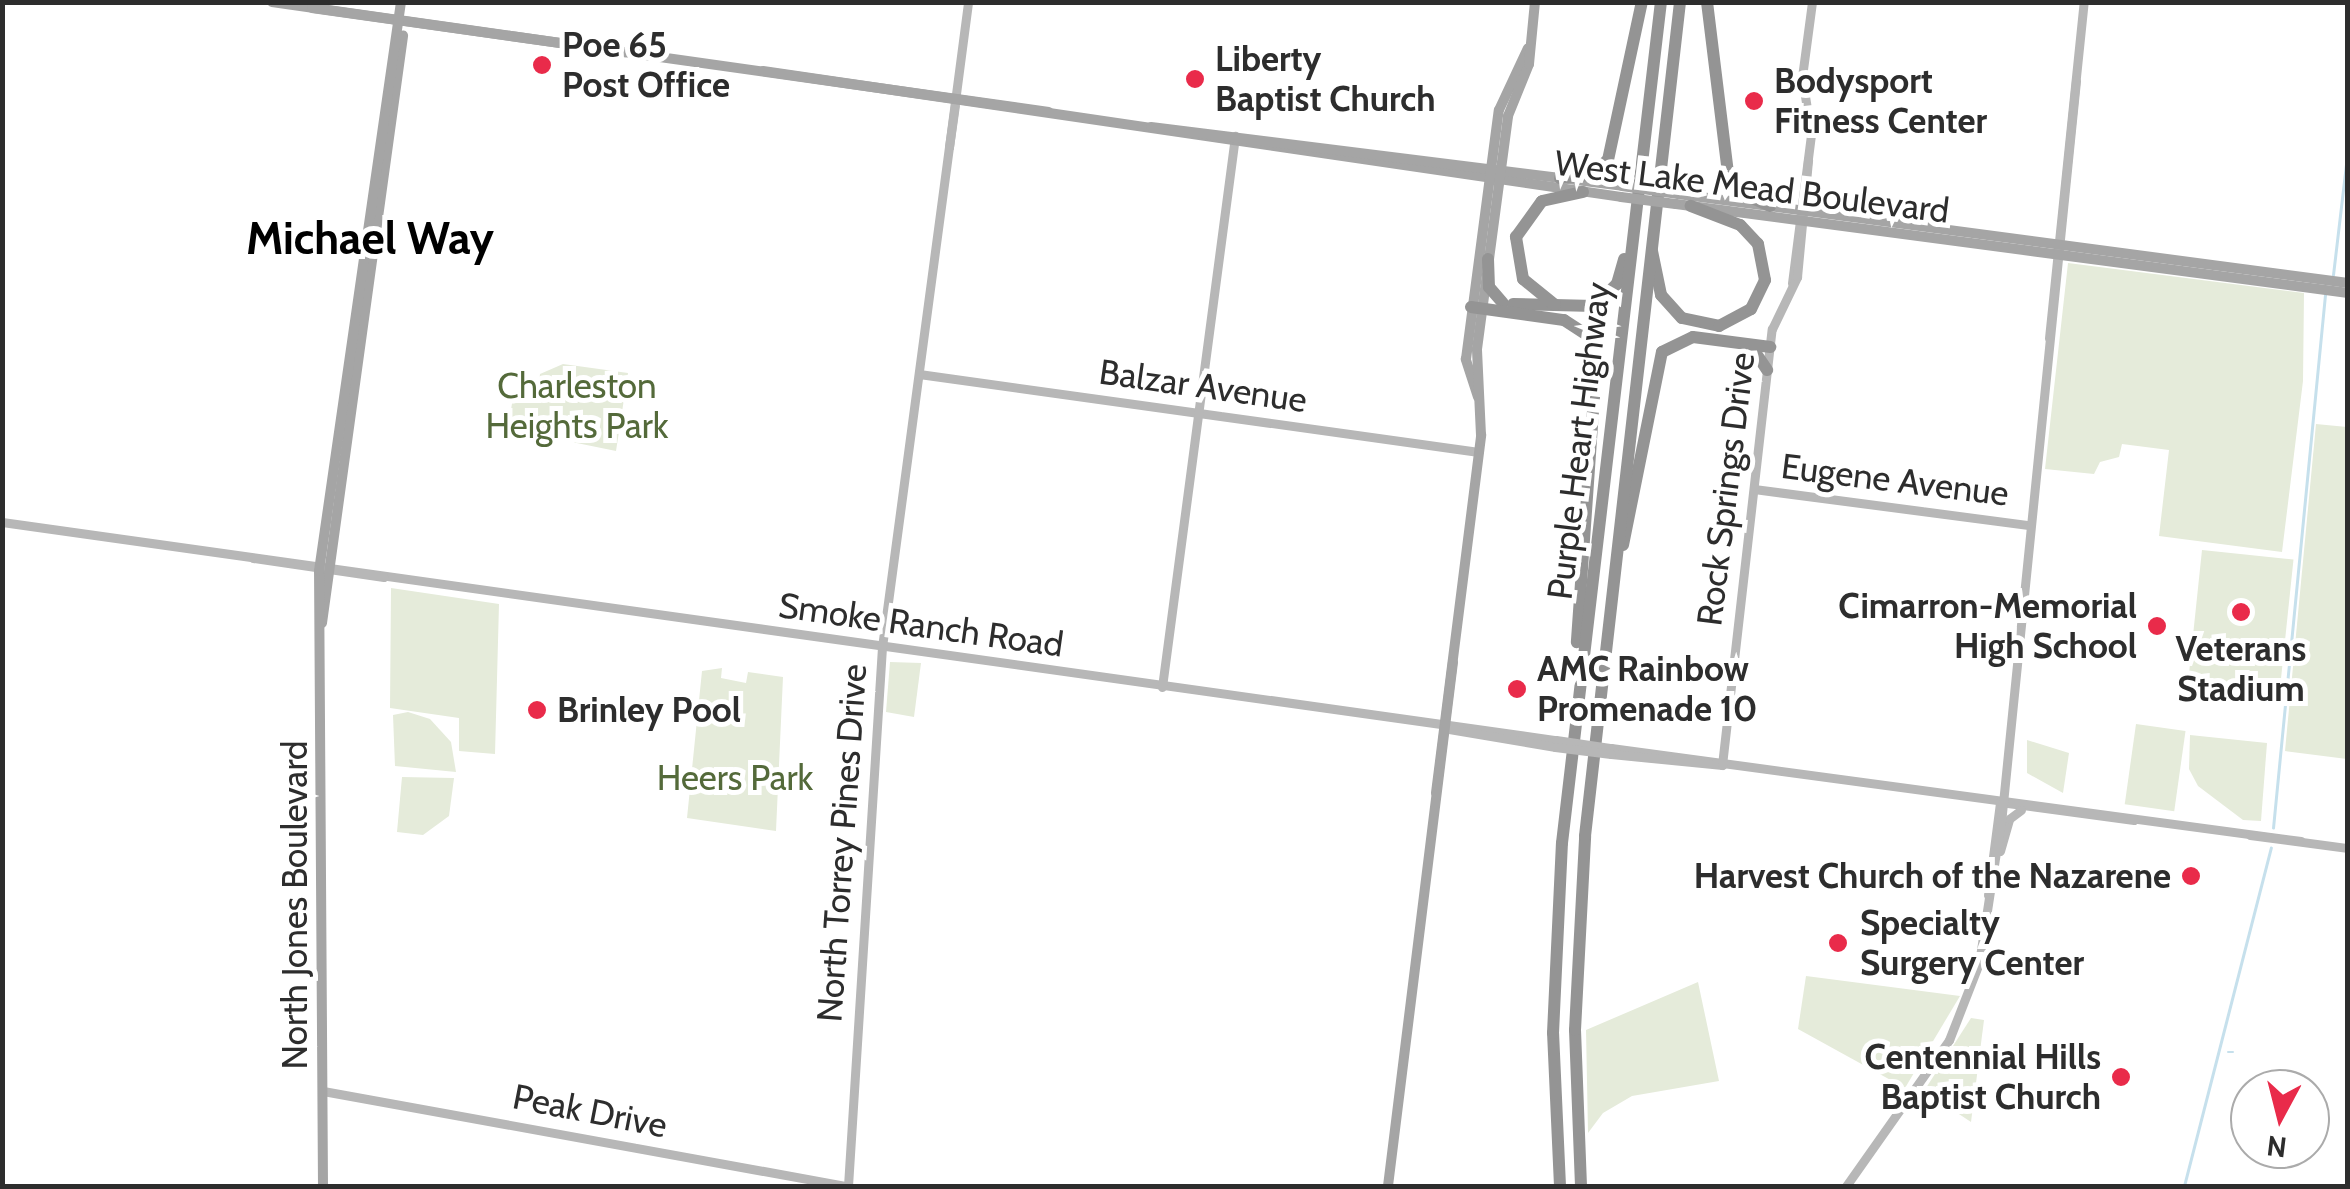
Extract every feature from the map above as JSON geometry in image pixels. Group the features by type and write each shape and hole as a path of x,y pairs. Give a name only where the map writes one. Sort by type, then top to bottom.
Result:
{"highway":[{"path":"1560,178 1590,175 1608,160 1642,2"},
{"name":"Purple Heart Highway","path":"1560,1186 1553,1033 1571,764 1660,2"},
{"name":"Purple Heart Highway","path":"1581,1186 1578,914 1609,590 1680,2"},
{"path":"1707,2 1728,173 1742,193 1770,206"},
{"path":"1583,192 1552,196 1530,212 1516,241 1518,268 1536,295 1566,307 1598,299 1620,276 1644,154"},
{"path":"1650,242 1659,290 1678,316 1713,326 1748,313 1765,280 1758,244 1740,225 1681,201"},
{"path":"1488,258 1489,286 1503,303"},
{"path":"1477,304 1586,308 1620,276"},
{"path":"1477,304 1572,323 1597,354 1571,764"},
{"path":"1609,590 1656,360 1693,337 1770,347"},
{"path":"1750,344 1768,370"}],"main road":[{"name":"West Lake Mead Boulevard","path":"272,2 513,37 558,48 625,52 1151,127 1316,144 1431,160 1583,192 1622,192"},
{"name":"North Jones Boulevard","path":"323,1186 324,568 404,2"},
{"name":"North Torrey Pines Drive","path":"847,1186 882,647 968,2"},
{"path":"1477,304 1488,258 1501,100 1528,48 1534,2"},
{"name":"Rock Springs Drive","path":"1722,766 1770,347 1792,283 1802,214 1808,160 1802,77 1812,2"},
{"path":"1846,1186 1957,1026 1976,973 2000,802 2084,2"},
{"name":"West Lake Mead Boulevard","path":"402,21 477,36 583,41 625,52"},
{"path":"558,48 583,41"},
{"path":"2058,249 2073,153 2070,101 2076,81"},
{"name":"West Lake Mead Boulevard","path":"1235,138 1307,154 1495,175 1560,178 1681,201 2348,284"},
{"path":"1162,687 1235,138"},
{"path":"1307,154 1316,144"},
{"path":"1335,147 1374,160 1431,160"},
{"path":"1388,1186 1479,452 1477,304 1495,175"},
{"name":"West Lake Mead Boulevard","path":"1681,201 1770,206 1851,226 1890,226"},
{"name":"West Lake Mead Boulevard","path":"1955,235 2001,236 2058,249"},
{"name":"West Lake Mead Boulevard","path":"2168,264 2257,282 2348,294"},
{"path":"2257,282 2304,277"},
{"path":"2312,289 2306,283 2348,284"},
{"name":"Balzar Avenue","path":"919,374 1479,452"},
{"name":"Eugene Avenue","path":"1754,489 2029,525"},
{"name":"Smoke Ranch Road","path":"2,522 1445,729 2348,848"},
{"path":"1997,858 2000,802"},
{"name":"Smoke Ranch Road","path":"2000,802 2023,809 2135,820"},
{"path":"1988,895 2009,819 2023,809"},
{"name":"Peak Drive","path":"323,1090 847,1186"}],"green space":[{"path":"2068,263 2304,293 2303,381 2282,552 2159,536 2169,450 2122,444 2119,457 2100,462 2094,474 2045,469"},
{"name":"Charleston Heights Park","path":"563,364 628,373 616,451 508,429 513,397 537,399 540,374"},
{"path":"2316,424 2347,427 2347,759 2285,751"},
{"name":"Veterans Stadium","path":"2202,550 2293,560 2279,694 2188,684"},
{"path":"391,588 499,604 495,754 459,751 459,718 390,708"},
{"path":"890,662 921,663 914,717 886,712"},
{"name":"Heers Park","path":"722,668 721,678 746,683 748,672 783,677 776,831 687,818 702,671"},
{"path":"408,712 430,719 451,742 456,772 395,766 393,715"},
{"path":"2136,724 2186,731 2174,811 2125,804"},
{"path":"2190,735 2267,743 2261,821 2243,820 2198,786 2189,769"},
{"path":"2027,740 2069,753 2063,793 2027,773"},
{"path":"402,777 454,778 449,816 423,835 397,832"},
{"path":"1806,976 1960,996 1905,1088 1798,1029"},
{"path":"1698,982 1719,1081 1632,1096 1603,1113 1588,1133 1586,1030"},
{"path":"1971,1018 1984,1020 1971,1122 1924,1091"}],"waterway":[{"path":"2333,275 2348,147"},
{"path":"2273,828 2325,295"},
{"path":"2184,1186 2271,848"},
{"path":"2228,1052 2233,1052"}],"place":[{"name":"Poe 65 Post Office","path":"542,65"},
{"name":"Liberty Baptist Church","path":"1195,79"},
{"name":"Bodysport Fitness Center","path":"1754,101"},
{"name":"Veterans Stadium","path":"2241,612"},
{"name":"Cimarron-Memorial High School","path":"2157,626"},
{"name":"AMC Rainbow Promenade 10","path":"1517,689"},
{"name":"Brinley Pool","path":"537,710"},
{"name":"Harvest Church of the Nazarene","path":"2191,876"},
{"name":"Specialty Surgery Center","path":"1838,943"},
{"name":"Centennial Hills Baptist Church","path":"2121,1077"}],"district":[{"name":"Michael Way","path":"370,239"}]}
